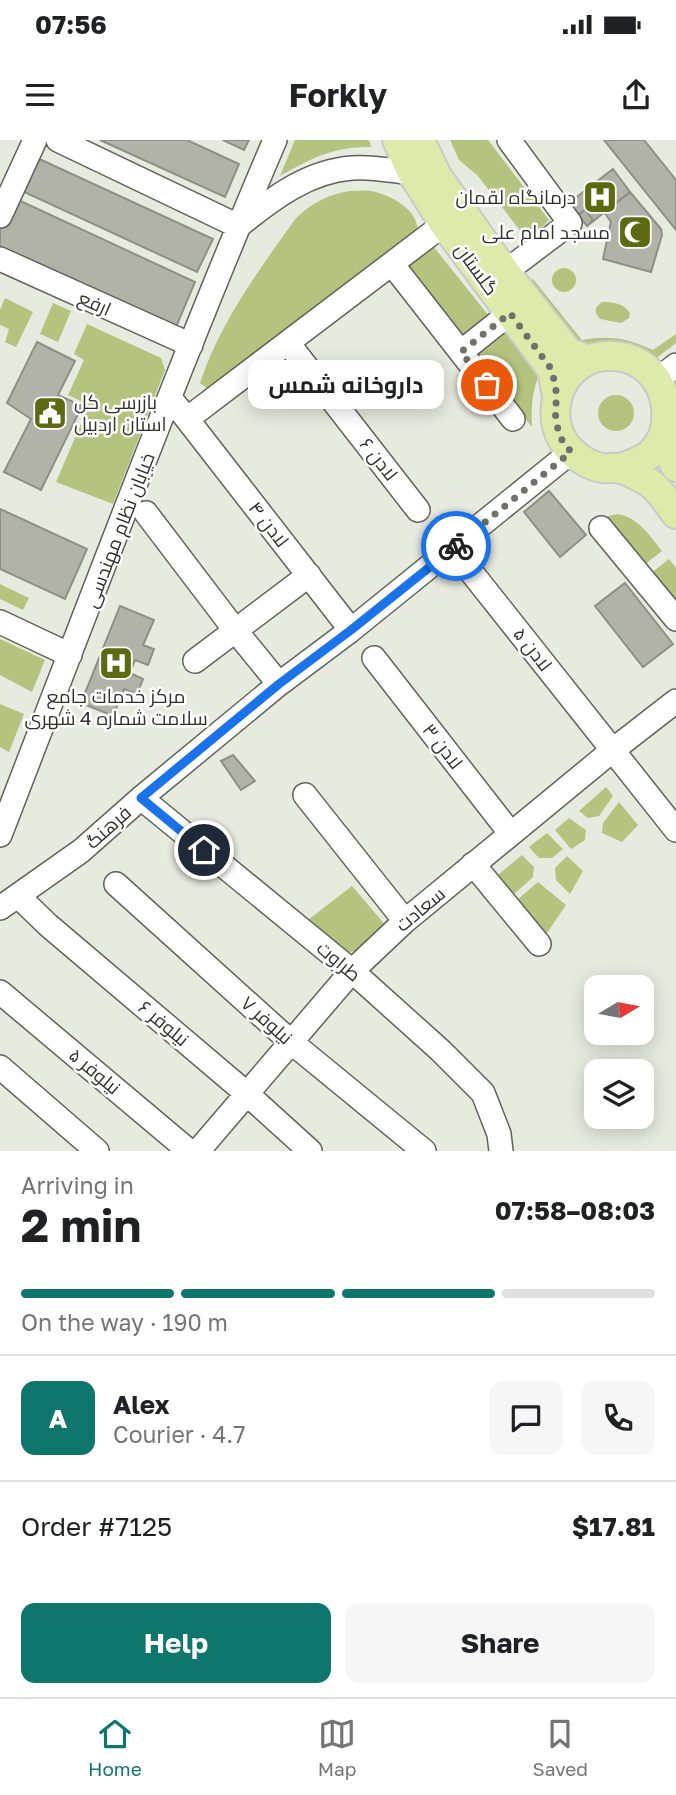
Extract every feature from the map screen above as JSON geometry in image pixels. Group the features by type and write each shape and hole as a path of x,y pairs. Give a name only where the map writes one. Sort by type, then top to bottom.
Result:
{"main road":[{"name":"گلستان","path":"397,140 412,173 444,224 552,370 557,396"},
{"name":"گلستان","path":"420,140 437,176 505,272 568,352 588,360"},
{"path":"668,423 662,439 651,453 636,463 620,468 602,468 571,452 562,440 555,411 557,396 564,381 575,369 588,360 607,355 627,357 667,372 665,393 676,467"},
{"path":"620,468 650,483 676,514"}],"street":[{"path":"0,216 35,140"},
{"path":"58,140 238,226"},
{"name":"خیابان نظام مهندسی","path":"0,835 238,226 275,140"},
{"path":"505,272 570,223 509,140"},
{"name":"خیابان نظام مهندسی","path":"238,226 291,187 339,169 368,168 412,173"},
{"path":"187,419 444,224"},
{"name":"ارفع","path":"0,259 191,345"},
{"path":"392,264 513,419"},
{"path":"461,352 510,313"},
{"name":"لادن ۶","path":"288,343 418,510"},
{"name":"لادن ۴","path":"170,398 351,630"},
{"name":"فرهنگ","path":"9,902 81,851 279,684 351,630 571,452"},
{"path":"146,513 279,684"},
{"path":"601,528 676,619"},
{"name":"لادن ۵","path":"453,548 676,830"},
{"path":"195,661 309,575"},
{"path":"0,622 70,655"},
{"name":"لادن ۳","path":"374,658 511,834"},
{"name":"سعادت","path":"198,1151 352,971 405,921 612,750 676,701"},
{"path":"305,795 405,921"},
{"name":"طراوت","path":"141,798 352,971 441,1051 483,1093 499,1134 501,1151"},
{"path":"473,864 538,944"},
{"name":"نیلوفر ۷","path":"116,884 291,1042 424,1151"},
{"name":"نیلوفر ۶","path":"9,902 48,925 246,1093 310,1151"},
{"name":"نیلوفر ۵","path":"0,992 189,1151"},
{"path":"0,1067 97,1151"}],"green space":[{"path":"295,140 369,140 371,147 324,154 280,176"},
{"path":"450,140 488,140 549,220 528,241 478,176 459,160"},
{"path":"349,191 371,191 402,204 413,216 418,232 214,389 208,389 200,383 218,339 242,297 296,218 320,200"},
{"path":"433,246 493,321 466,343 406,268"},
{"path":"564,268 572,272 576,280 572,288 564,292 556,288 552,280 556,272"},
{"path":"533,279 582,340 619,339 653,350 676,334 676,343 655,359 620,344 596,343 579,346 529,283"},
{"path":"5,298 33,312 16,347 5,342 9,329 0,325 0,310"},
{"path":"602,302 621,305 630,313 629,318 621,323 600,319 596,310"},
{"path":"53,303 71,311 58,342 40,334"},
{"path":"87,324 161,358 165,370 113,504 56,482 89,405 68,395 84,360 74,354"},
{"path":"502,329 539,375 532,401 532,427 472,354"},
{"path":"616,395 628,401 634,413 628,425 616,431 604,425 598,413 604,401"},
{"path":"618,514 638,523 662,551 644,565 605,517"},
{"path":"669,559 676,568 676,607 650,574"},
{"path":"0,584 29,598 23,610 0,599"},
{"path":"0,639 45,660 32,692 0,675"},
{"path":"0,704 24,714 9,752 0,747"},
{"path":"606,787 613,796 599,816 588,818 579,811"},
{"path":"619,802 638,825 622,842 602,833 603,823"},
{"path":"569,818 586,830 585,840 571,849 555,830"},
{"path":"547,833 563,849 552,858 539,858 529,847"},
{"path":"522,855 534,867 533,877 512,896 497,876"},
{"path":"567,856 583,871 570,894 556,880 555,868"},
{"path":"538,882 566,905 545,936 517,900"},
{"path":"352,886 387,927 362,948 342,953 304,923"}],"building":[{"path":"100,140 187,140 239,164 225,197"},
{"path":"223,140 249,140 244,150"},
{"path":"604,140 644,140 676,180 676,230"},
{"path":"35,157 213,239 197,272 20,190"},
{"name":"درمانگاه لقمان","path":"613,169 630,192 587,226 569,203"},
{"name":"مسجد امام علی","path":"630,192 661,229 662,235 651,272 603,259 611,222 604,212"},
{"path":"14,198 195,282 176,327 0,248 0,228"},
{"path":"585,210 593,220 587,226 578,215"},
{"name":"بازرسی کل استان اردبیل","path":"37,342 75,361 58,395 82,406 41,490 4,472 31,419 7,403"},
{"path":"549,491 586,535 560,557 524,512"},
{"path":"0,509 87,549 65,599 0,569"},
{"path":"625,583 673,644 643,667 595,606"},
{"name":"مرکز خدمات جامع سلامت شماره 4 شهری","path":"120,606 154,620 143,645 154,649 148,665 135,660 130,673 143,679 137,694 124,689 113,716 81,703"},
{"path":"233,755 255,781 241,790 221,761"}],"way so far":[{"path":"456,546 571,452 562,440 557,426 557,396 552,370 510,313 461,352 487,385"}],"place":[{"name":"درمانگاه لقمان","path":"600,197"},
{"name":"مسجد امام علی","path":"635,232"},
{"name":"داروخانه شمس","path":"487,385"},
{"name":"بازرسی کل استان اردبیل","path":"50,413"},
{"name":"مرکز خدمات جامع سلامت شماره 4 شهری","path":"116,663"}],"route":[{"path":"204,850 141,798 279,684 456,546"}]}
